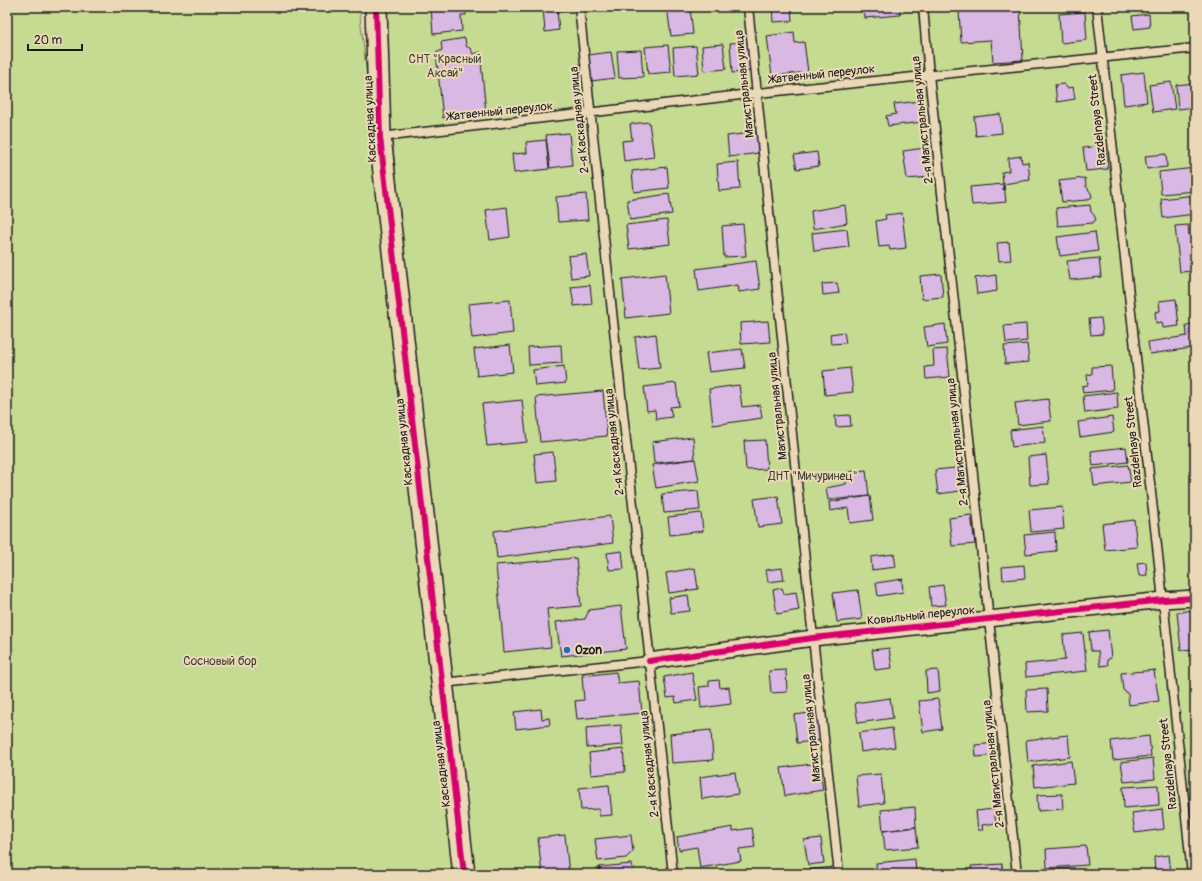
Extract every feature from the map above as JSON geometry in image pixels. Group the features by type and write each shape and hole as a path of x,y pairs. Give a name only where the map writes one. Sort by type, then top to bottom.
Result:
{"street":[{"name":"Каскадная улица","path":"376,7 380,137 464,874"},
{"name":"Ковыльный переулок","path":"649,661 813,638 1163,600 1195,598"}],"lane":[{"name":"2-я Каскадная улица","path":"579,7 673,874"},
{"name":"Магистральная улица","path":"748,7 813,638 839,874"},
{"name":"2-я Магистральная улица","path":"923,7 929,75 1018,874"},
{"name":"Razdelnaya Street","path":"1097,7 1192,874"},
{"name":"Жатвенный переулок","path":"380,137 758,93 1195,48"},
{"path":"442,683 649,661"}],"green space":[{"name":"Сосновый бор","path":"7,7 359,7 459,874 7,874"},
{"name":"ДНТ \"Мичуринец\"","path":"381,7 1195,7 1195,874 471,874 391,130"}],"building":[{"path":"431,7 465,7 466,15 461,15 462,31 433,34"},
{"path":"543,7 568,7 569,10 557,11 559,30 545,32"},
{"path":"582,7 620,7 620,10 582,11"},
{"path":"667,7 690,7 693,34 671,36"},
{"path":"772,7 791,7 792,21 773,22"},
{"path":"864,7 900,7 900,15 865,18"},
{"path":"1020,8 1023,60 993,62 991,40 961,42 959,12"},
{"path":"1085,12 1087,40 1061,43 1059,14"},
{"path":"1149,14 1150,27 1134,29 1132,16"},
{"path":"794,32 795,43 804,42 808,72 772,76 767,36"},
{"path":"465,38 466,46 471,49 473,54 480,52 486,113 443,118 436,53 442,50 441,42"},
{"path":"749,42 751,71 732,73 730,43"},
{"path":"723,44 726,69 704,71 702,46"},
{"path":"668,45 671,72 648,74 645,47"},
{"path":"696,46 699,74 675,76 673,48"},
{"path":"641,50 643,77 619,78 617,51"},
{"path":"611,52 615,78 591,81 588,55"},
{"path":"1144,72 1147,102 1124,105 1121,75"},
{"path":"1171,82 1175,109 1153,112 1149,85"},
{"path":"1195,83 1195,107 1178,109 1176,85"},
{"path":"1064,84 1067,88 1073,87 1075,99 1057,102 1055,85"},
{"path":"920,101 923,122 888,126 886,116 896,114 894,104"},
{"path":"1000,114 1002,133 976,136 974,117"},
{"path":"649,122 654,157 624,161 622,141 632,140 630,124"},
{"path":"756,132 759,153 729,157 727,136"},
{"path":"569,133 572,165 550,168 546,135"},
{"path":"546,140 549,169 514,173 512,154 527,153 526,142"},
{"path":"1096,143 1100,143 1106,148 1108,169 1086,171 1083,148 1092,147"},
{"path":"925,148 929,177 907,179 903,151"},
{"path":"817,152 819,166 797,169 794,155"},
{"path":"1166,154 1167,167 1147,169 1145,156"},
{"path":"1021,156 1022,163 1028,162 1030,180 1003,184 1002,172 1009,171 1008,158"},
{"path":"738,162 740,189 719,191 717,164"},
{"path":"667,167 669,188 634,192 632,171"},
{"path":"1195,168 1195,191 1161,194 1159,172"},
{"path":"1085,178 1086,186 1092,197 1087,200 1062,202 1059,181"},
{"path":"1003,184 1006,202 972,205 970,187"},
{"path":"586,194 588,220 558,222 556,197"},
{"path":"669,194 672,214 630,220 627,200"},
{"path":"1195,195 1195,214 1163,218 1161,199"},
{"path":"845,205 847,223 813,229 811,211"},
{"path":"1090,205 1091,212 1096,220 1092,223 1058,226 1056,208"},
{"path":"507,207 510,237 490,240 486,210"},
{"path":"902,213 906,248 890,250 889,246 879,247 876,221 886,219 885,215"},
{"path":"667,220 670,244 629,249 626,225"},
{"path":"743,224 746,256 724,257 722,226"},
{"path":"1188,225 1189,235 1195,234 1195,271 1180,272 1175,226"},
{"path":"847,229 849,247 814,251 812,233"},
{"path":"1095,232 1098,251 1060,256 1057,237"},
{"path":"1009,242 1011,260 999,261 997,243"},
{"path":"586,254 589,276 571,278 568,256"},
{"path":"1099,258 1101,277 1070,280 1067,261"},
{"path":"756,261 760,289 739,292 738,285 699,291 696,269"},
{"path":"665,274 669,313 626,318 622,279"},
{"path":"941,274 943,297 922,299 920,276"},
{"path":"996,275 997,291 977,294 975,278"},
{"path":"837,283 839,293 823,295 822,284"},
{"path":"590,285 592,304 574,306 571,287"},
{"path":"1176,299 1179,326 1163,328 1162,322 1156,323 1155,312 1160,311 1159,301"},
{"path":"510,300 513,333 472,338 468,304"},
{"path":"1101,318 1103,334 1091,335 1089,319"},
{"path":"768,321 770,342 741,344 740,323"},
{"path":"945,324 947,344 927,347 924,327"},
{"path":"1026,324 1027,341 1006,343 1004,326"},
{"path":"1195,324 1195,354 1192,354 1192,348 1150,354 1148,342 1187,336 1186,325"},
{"path":"844,332 846,343 831,344 830,334"},
{"path":"656,334 660,368 639,370 635,337"},
{"path":"1027,344 1029,362 1005,364 1004,346"},
{"path":"510,345 513,372 477,376 474,349"},
{"path":"561,345 562,363 529,365 528,347"},
{"path":"742,349 745,368 709,372 706,353"},
{"path":"947,349 950,377 926,379 925,367 934,366 933,350"},
{"path":"564,366 566,383 535,386 533,370"},
{"path":"1111,366 1113,390 1083,393 1082,386 1088,385 1087,375 1092,374 1092,367"},
{"path":"850,368 853,392 825,395 823,371"},
{"path":"676,383 679,406 670,407 672,417 656,419 655,410 647,411 644,387"},
{"path":"739,385 742,407 760,405 762,418 713,425 709,389"},
{"path":"603,391 607,436 540,442 536,397"},
{"path":"1117,392 1118,409 1085,413 1083,396"},
{"path":"1048,399 1051,421 1018,425 1015,403"},
{"path":"522,400 527,442 487,446 482,404"},
{"path":"850,415 851,426 836,427 835,416"},
{"path":"1112,417 1114,432 1080,437 1078,422"},
{"path":"1043,426 1045,443 1012,447 1010,430"},
{"path":"693,437 695,459 654,463 652,442"},
{"path":"765,440 767,469 746,470 744,441"},
{"path":"1126,447 1128,462 1093,466 1091,451"},
{"path":"553,452 556,481 537,483 534,454"},
{"path":"1046,455 1049,484 1030,485 1028,457"},
{"path":"695,459 699,481 656,488 652,465"},
{"path":"1128,465 1131,482 1094,486 1092,469"},
{"path":"965,467 968,490 938,494 935,470"},
{"path":"866,470 869,496 828,500 826,488 846,484 847,472"},
{"path":"698,491 700,510 664,513 662,494"},
{"path":"778,496 782,524 758,527 754,499"},
{"path":"870,496 873,520 850,523 848,508 830,511 829,502"},
{"path":"1062,507 1064,529 1031,532 1029,510"},
{"path":"701,513 703,531 670,535 668,517"},
{"path":"971,515 975,544 952,546 949,518"},
{"path":"610,516 613,543 497,558 494,531"},
{"path":"1134,520 1137,547 1105,550 1102,524"},
{"path":"1055,532 1056,551 1026,554 1024,535"},
{"path":"622,551 624,569 609,570 607,553"},
{"path":"894,554 896,567 872,570 871,557"},
{"path":"576,558 581,606 547,609 551,647 504,652 496,565"},
{"path":"1146,562 1147,575 1139,576 1137,563"},
{"path":"1024,565 1025,578 1003,580 1002,567"},
{"path":"695,568 698,589 669,593 666,573"},
{"path":"782,568 784,580 768,582 766,570"},
{"path":"903,579 903,592 878,596 876,583"},
{"path":"943,585 946,605 931,606 929,587"},
{"path":"782,588 784,594 796,592 799,610 777,614 773,590"},
{"path":"858,590 862,619 837,622 833,593"},
{"path":"688,595 690,611 671,613 669,598"},
{"path":"621,606 626,649 561,656 556,622 585,619 589,610"},
{"path":"1195,610 1195,635 1192,635 1194,649 1181,650 1177,612"},
{"path":"1108,630 1111,658 1107,660 1108,665 1100,666 1098,651 1091,651 1089,632"},
{"path":"1083,633 1087,671 1026,677 1025,664 1065,660 1063,635"},
{"path":"889,648 892,668 875,670 872,650"},
{"path":"786,670 787,692 771,693 769,671"},
{"path":"938,670 940,691 927,693 926,671"},
{"path":"1156,670 1154,671 1159,701 1129,705 1128,694 1123,690 1121,673"},
{"path":"616,672 618,683 639,681 642,713 577,719 575,701 584,700 582,676"},
{"path":"692,672 697,700 676,703 675,697 667,698 664,677"},
{"path":"719,680 720,688 729,687 731,704 701,708 699,687 709,686 709,681"},
{"path":"1047,689 1048,711 1027,712 1026,690"},
{"path":"890,698 893,718 858,723 855,703"},
{"path":"938,699 942,729 923,732 919,701"},
{"path":"541,709 542,719 549,718 550,725 516,729 514,712"},
{"path":"818,712 821,740 797,743 794,715"},
{"path":"621,725 623,745 587,748 586,728"},
{"path":"892,728 895,747 861,752 859,733"},
{"path":"711,730 713,760 672,763 670,734"},
{"path":"1068,735 1070,757 1028,762 1026,740"},
{"path":"1149,736 1151,756 1113,760 1111,741"},
{"path":"996,743 997,755 976,757 975,745"},
{"path":"623,749 625,772 591,775 589,753"},
{"path":"1153,758 1155,779 1124,782 1121,762"},
{"path":"1071,761 1074,783 1035,787 1033,766"},
{"path":"819,763 823,790 785,796 781,768"},
{"path":"735,772 738,794 702,799 700,777"},
{"path":"881,774 884,803 859,806 856,776"},
{"path":"609,785 612,815 599,816 599,809 581,810 579,788"},
{"path":"1158,785 1159,805 1124,808 1123,787"},
{"path":"1062,794 1063,809 1038,811 1037,795"},
{"path":"915,807 916,827 883,831 881,810"},
{"path":"994,809 996,823 982,825 983,830 978,830 976,811"},
{"path":"1162,809 1164,829 1135,833 1132,813"},
{"path":"733,827 733,831 752,828 755,847 739,849 741,861 700,868 697,847 679,850 677,837"},
{"path":"916,827 918,847 885,850 883,831"},
{"path":"565,835 569,874 542,874 538,838"},
{"path":"631,835 633,851 626,858 598,861 595,839"},
{"path":"821,838 824,863 808,865 804,840"},
{"path":"1086,846 1088,865 1047,868 1046,849"},
{"path":"1169,855 1171,874 1155,874 1154,857"},
{"path":"915,859 916,874 877,874 876,863"},
{"path":"632,864 633,874 600,874 599,867"},
{"path":"1002,864 1003,874 972,874 971,866"},
{"path":"834,867 835,874 799,874 799,871"},
{"path":"1074,868 1075,874 1031,874 1031,871"}],"cycle path":[{"path":"376,7 380,137 464,874"},
{"path":"649,661 813,638 1163,600 1195,598"}],"place":[{"name":"Ozon","path":"567,650"}],"park label":[{"name":"СНТ \"Красный Аксай\"","path":"445,66"}]}
